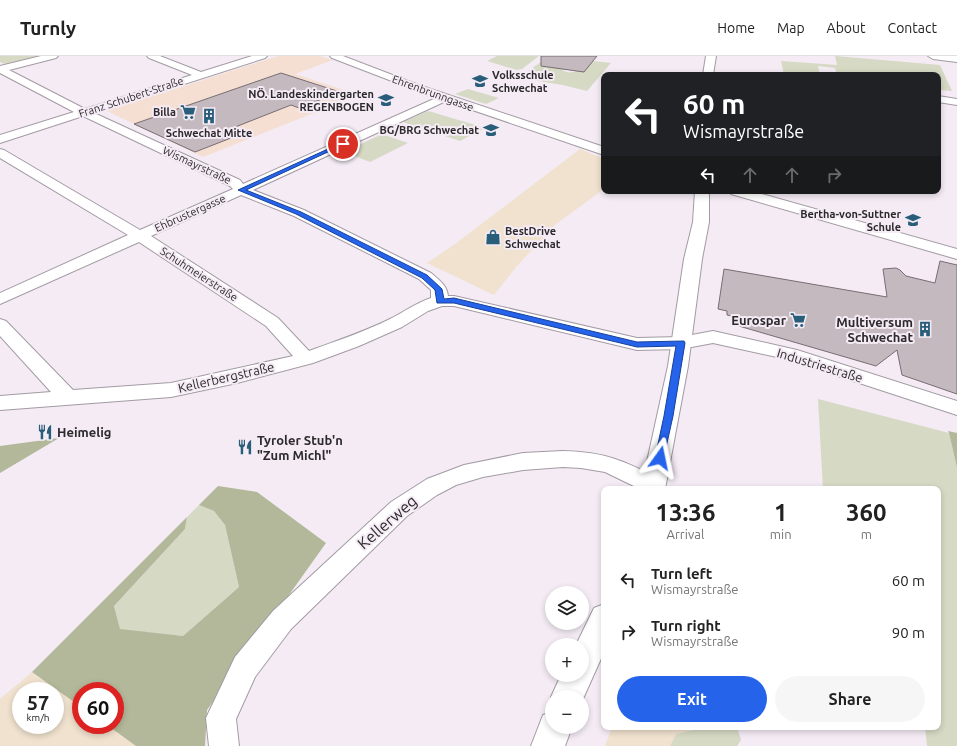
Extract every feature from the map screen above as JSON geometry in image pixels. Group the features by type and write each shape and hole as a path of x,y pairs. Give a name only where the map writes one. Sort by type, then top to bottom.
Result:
{"main road":[{"path":"933,56 957,59"},
{"path":"708,72 710,57"},
{"path":"654,486 669,416 693,259 701,222 702,194"},
{"path":"589,651 601,625"},
{"path":"548,746 552,734"}],"street":[{"path":"0,70 53,56"},
{"path":"152,56 200,75"},
{"name":"Franz Schubert-Straße","path":"0,139 262,56"},
{"name":"Ehrenbrunngasse","path":"335,56 445,98 601,150"},
{"name":"Wismayrstraße","path":"0,70 83,112 235,183 241,190 299,213 425,276 439,289 440,301"},
{"name":"Ehbrustergasse","path":"0,299 445,98"},
{"path":"941,99 957,102"},
{"name":"Schuhmeierstraße","path":"0,153 140,236 272,322 306,359"},
{"path":"747,194 957,254"},
{"path":"440,301 454,301 637,344 681,343"},
{"name":"Kellerbergstraße","path":"0,403 62,394 171,390 306,359 353,342 396,323 422,308 440,301"},
{"path":"0,325 62,394"},
{"name":"Industriestraße","path":"681,343 713,337 770,349 790,354 957,408"},
{"name":"Kellerweg","path":"224,746 221,718 245,667 282,620 399,509 418,494 448,479 473,471 534,460 576,459 599,462 613,466 652,486"}],"shaded area":[{"path":"278,56 320,56 333,60 295,74 359,95 203,157 107,111"},
{"path":"580,149 601,158 601,191 556,224 517,266 494,295 427,263 455,244"},
{"path":"32,672 46,682 20,682"},
{"path":"12,689 12,734 64,734 64,695 72,701 72,734 119,734 136,746 0,746 0,699"},
{"path":"611,730 694,730 676,734 670,746 605,746"}],"green space":[{"path":"0,56 43,56 15,64 5,64 0,62"},
{"path":"497,56 539,56 522,69 517,70 487,61"},
{"path":"549,56 566,65 562,70 566,72 574,72 593,61 611,63 603,72 601,72 601,75 587,91 563,85 519,78"},
{"path":"835,56 940,65 952,91 941,90 941,72 836,72 835,68 818,66 819,72 783,72 781,61 837,65"},
{"path":"468,89 499,98 486,104 455,94"},
{"path":"428,111 485,128 460,141 403,122"},
{"path":"382,134 408,143 370,162 344,152"},
{"path":"818,399 949,433 957,468 957,746 927,746 925,730 941,730 941,486 823,486"},
{"path":"948,431 957,433 957,468 949,433"},
{"path":"59,438 0,473 0,446"},
{"path":"218,486 257,492 326,543 207,710 205,746 136,746 119,734 124,734 124,682 72,682 72,701 64,695 64,682 46,682 32,672 187,517 185,529 114,606 120,629 183,636 239,587 225,525 214,511 199,505"},
{"path":"199,505 214,511 225,525 239,587 183,636 120,630 114,606 185,529 187,517"},
{"path":"694,730 738,730 741,740 737,746 670,746 676,734"}],"building":[{"path":"541,56 597,56 584,72 541,66"},
{"name":"Schwechat Mitte","path":"281,73 340,92 299,108 291,105 220,133 231,138 195,152 134,124"},
{"path":"940,261 957,265 957,394 902,375 897,350 876,366 732,324 735,317 727,315 727,311 718,309 724,269 887,297 883,269 896,268 906,276 935,283"}],"place":[{"name":"Volksschule Schwechat","path":"480,81"},
{"name":"NÖ. Landeskindergarten REGENBOGEN","path":"386,100"},
{"name":"Billa","path":"188,112"},
{"name":"Schwechat Mitte","path":"209,116"},
{"name":"BG/BRG Schwechat","path":"491,130"},
{"name":"Bertha-von-Suttner Schule","path":"913,220"},
{"name":"BestDrive Schwechat","path":"493,237"},
{"name":"Eurospar","path":"798,320"},
{"name":"Multiversum Schwechat","path":"925,329"},
{"name":"Heimelig","path":"45,432"},
{"name":"Tyroler Stub'n \"Zum Michl\"","path":"245,447"}],"route":[{"path":"343,144 241,190 299,213 425,276 439,289 440,301 454,301 637,344 681,343 669,416 660,458"}]}
